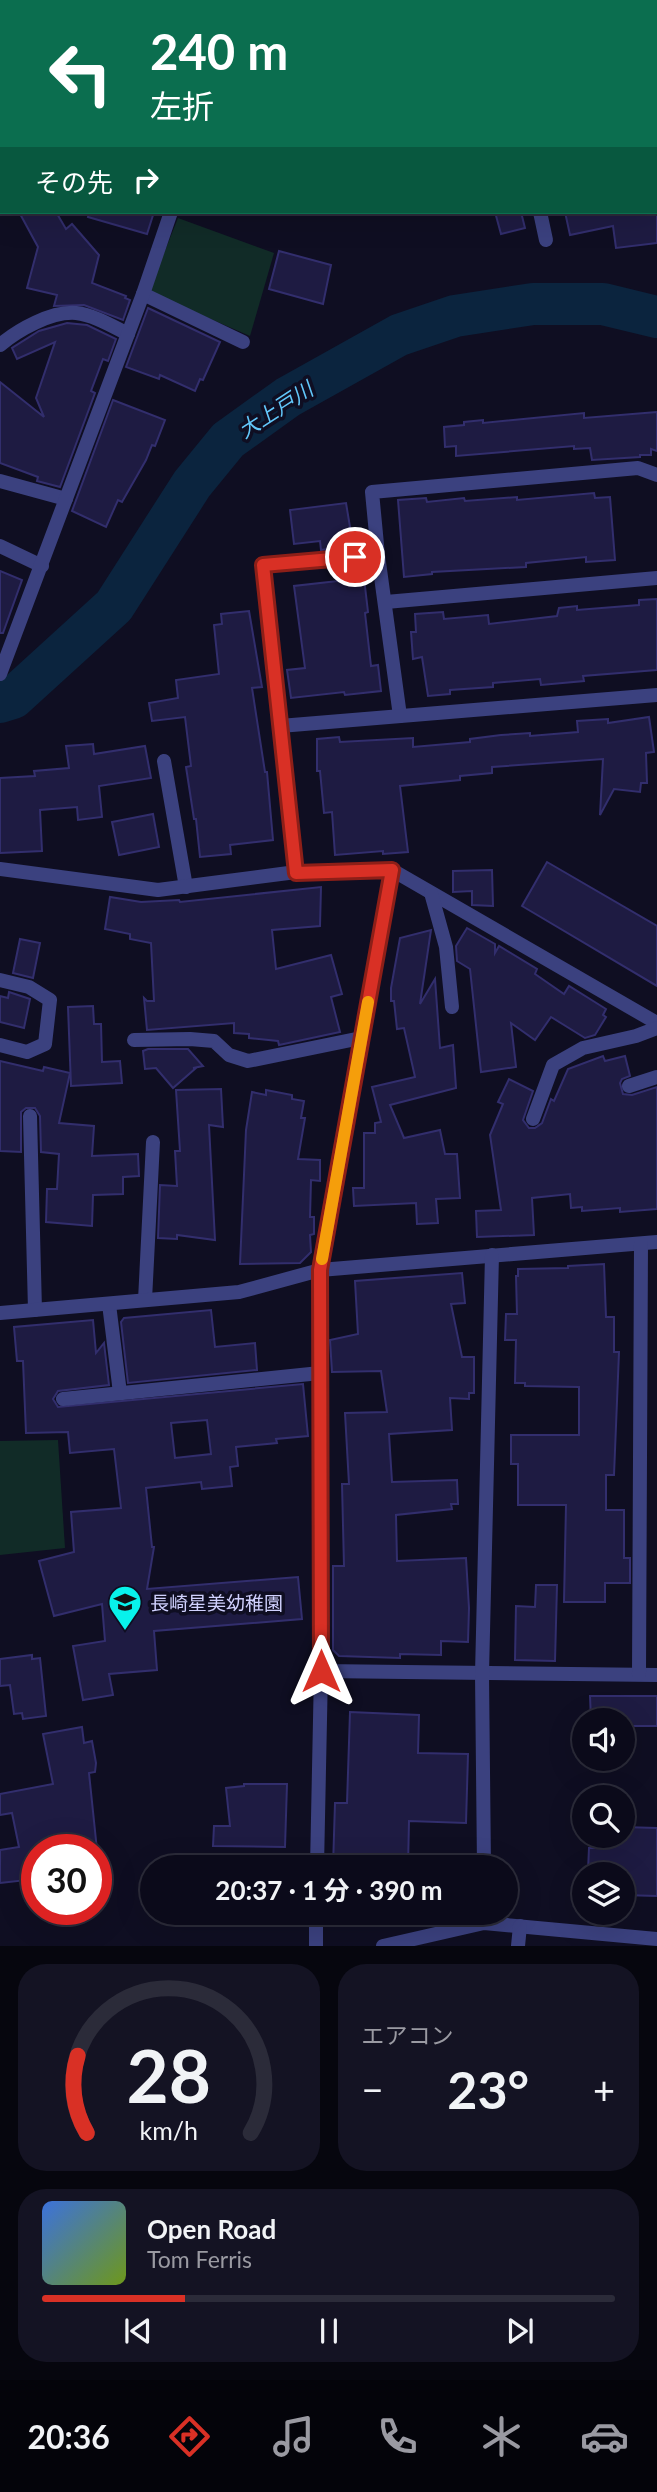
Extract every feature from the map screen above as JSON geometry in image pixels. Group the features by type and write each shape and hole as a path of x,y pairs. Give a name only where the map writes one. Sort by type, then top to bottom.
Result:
{"street":[{"path":"0,674 29,602 170,214"},
{"path":"540,214 546,240"},
{"path":"143,293 243,342"},
{"path":"0,345 17,331 47,318 74,313 94,318 128,334"},
{"path":"400,716 372,492 638,468 657,475"},
{"path":"0,481 66,499"},
{"path":"0,546 42,566"},
{"path":"296,873 263,565 378,555"},
{"path":"386,602 657,578"},
{"path":"280,726 657,695"},
{"path":"164,761 186,887"},
{"path":"0,869 158,890 296,873 392,870 657,1026"},
{"path":"317,1855 321,1671 320,1270 392,870"},
{"path":"431,892 446,947 452,1007"},
{"path":"0,980 29,987 50,1000 45,1044 27,1052 0,1045"},
{"path":"533,1119 553,1065 583,1048 636,1036 657,1026"},
{"path":"134,1040 214,1041 229,1055 248,1061 361,1038"},
{"path":"629,1086 657,1077"},
{"path":"30,1116 35,1310"},
{"path":"145,1300 153,1142"},
{"path":"0,1313 239,1292 320,1270 657,1242"},
{"path":"639,1674 641,1244"},
{"path":"484,1855 482,1674 492,1255"},
{"path":"109,1304 120,1393"},
{"path":"63,1399 320,1373"},
{"path":"321,1671 657,1675"},
{"path":"316,1925 316,1946"},
{"path":"383,1946 459,1925"},
{"path":"516,1925 657,1939"},
{"path":"518,1946 520,1926"}],"green space":[{"path":"178,218 274,253 250,336 155,295 150,288"},
{"path":"58,1440 65,1548 0,1555 0,1441"}],"building":[{"path":"20,214 57,214 66,229 72,224 99,255 92,283 130,300 123,320 84,305 54,306 57,295 27,288 38,247"},
{"path":"89,214 153,214 147,234 88,217"},
{"path":"496,214 522,214 525,228 501,234"},
{"path":"565,214 657,214 657,243 616,248 613,226 570,235"},
{"path":"279,251 331,265 323,304 269,289"},
{"path":"148,308 220,342 203,380 200,379 195,391 160,375 159,379 126,367"},
{"path":"67,323 87,325 116,339 108,361 103,359 91,391 95,393 60,487 37,481 38,477 0,463 0,382 44,417 36,398 55,342 17,359 12,348 39,331"},
{"path":"113,400 165,420 155,446 152,445 122,502 118,500 106,527 72,511"},
{"path":"657,412 657,451 651,449 651,455 640,457 592,460 590,448 574,449 574,446 456,456 456,446 445,447 444,427 464,425 464,422 483,420 483,423 584,413 584,418"},
{"path":"594,493 595,498 610,497 615,560 586,562 586,557 526,563 526,567 432,572 404,577 398,500 426,498 427,502 517,497 517,500"},
{"path":"346,503 353,545 321,550 320,541 294,544 290,510"},
{"path":"0,571 22,580 3,633 0,633"},
{"path":"364,578 371,666 378,665 381,691 291,698 287,670 305,668 294,586"},
{"path":"657,599 657,670 583,676 584,681 541,685 540,679 493,683 493,687 450,690 450,694 428,696 422,657 413,659 411,632 416,632 415,614 443,612 444,619 488,615 489,624 557,616 559,608 577,606 577,610 639,605 639,600"},
{"path":"249,611 262,687 252,688 267,772 273,840 230,845 231,854 200,857 186,767 191,766 185,717 152,721 149,703 178,698 176,680 219,674 214,625 222,624 221,614"},
{"path":"649,717 654,752 646,753 647,783 641,783 640,792 614,789 600,815 603,759 492,767 492,773 460,776 460,780 400,786 408,852 335,855 332,812 324,813 320,771 317,771 317,739 339,737 340,742 413,738 413,747 470,742 470,739 501,735 530,733 530,736 578,732 577,721 608,719 608,723"},
{"path":"93,744 94,754 145,746 151,778 99,786 102,817 78,820 77,807 40,810 42,851 0,853 0,778 35,776 34,771 69,768 66,746"},
{"path":"153,814 159,847 119,855 112,822"},
{"path":"547,862 657,926 657,986 522,906"},
{"path":"492,870 493,906 472,905 472,891 453,892 453,871"},
{"path":"321,887 320,926 272,930 276,969 331,955 342,994 331,997 340,1032 279,1045 278,1041 249,1038 249,1034 234,1033 234,1023 147,1030 144,998 154,1001 151,943 130,939 130,934 105,929 110,897 141,902 180,902"},
{"path":"467,928 495,944 495,953 499,946 537,969 535,974 564,994 569,986 606,1009 603,1015 606,1017 595,1035 585,1038 551,1017 535,1040 511,1023 516,1067 481,1072 470,969 457,961 456,946"},
{"path":"431,930 420,1004 435,979 440,1048 453,1045 456,1088 390,1105 404,1138 440,1130 445,1154 457,1154 460,1198 436,1199 438,1223 417,1224 416,1203 354,1206 353,1188 364,1188 364,1133 375,1133 375,1123 381,1122 372,1087 415,1077 404,1028 397,1029 394,1001 391,1001 400,938"},
{"path":"20,939 40,943 33,978 13,973"},
{"path":"9,992 30,999 24,1028 0,1022 0,996 8,998"},
{"path":"93,1006 94,1024 101,1024 102,1062 120,1061 122,1083 71,1086 68,1007"},
{"path":"188,1049 203,1066 193,1068 196,1068 173,1088 156,1068 145,1069 143,1051"},
{"path":"603,1056 605,1061 625,1056 630,1076 622,1079 620,1083 623,1094 632,1095 657,1087 657,1209 582,1211 582,1207 571,1208 570,1194 532,1198 534,1235 477,1237 476,1211 501,1210 490,1135 503,1104 498,1102 509,1079 533,1091 523,1120 529,1128 535,1128 542,1123 551,1099 554,1101 568,1069"},
{"path":"0,1061 43,1071 44,1067 70,1073 59,1123 94,1126 92,1156 138,1154 139,1176 123,1177 123,1194 93,1195 92,1226 46,1222 47,1189 57,1189 59,1154 41,1152 40,1116 35,1108 26,1108 21,1112 21,1152 0,1151"},
{"path":"221,1089 223,1127 209,1125 215,1240 177,1235 177,1239 158,1238 160,1185 177,1186 175,1151 180,1151 176,1090"},
{"path":"266,1090 292,1095 292,1099 304,1101 301,1118 305,1118 298,1159 320,1160 320,1181 311,1180 310,1217 314,1217 314,1234 310,1235 311,1252 300,1263 240,1264 246,1130 252,1092 266,1095"},
{"path":"604,1264 606,1317 614,1317 614,1352 619,1352 614,1475 606,1475 606,1510 624,1510 624,1558 630,1558 630,1583 605,1583 605,1602 564,1602 566,1505 518,1505 518,1464 511,1464 511,1435 579,1435 579,1387 525,1386 525,1383 515,1383 516,1340 505,1340 506,1314 517,1314 518,1269"},
{"path":"462,1273 465,1303 451,1304 462,1357 474,1357 474,1393 469,1393 469,1399 450,1398 452,1430 389,1434 392,1482 457,1480 458,1504 451,1504 452,1509 396,1515 397,1561 466,1558 468,1642 441,1641 441,1655 400,1654 400,1658 339,1656 333,1650 333,1566 344,1566 342,1484 349,1484 345,1413 387,1412 381,1371 332,1372 330,1340 358,1334 355,1281"},
{"path":"211,1310 215,1347 255,1343 257,1370 128,1383 121,1322 124,1318"},
{"path":"93,1320 96,1353 104,1343 109,1385 58,1391 53,1399 58,1407 303,1384 308,1436 276,1439 277,1443 236,1447 238,1466 230,1467 232,1486 202,1489 201,1482 146,1488 154,1547 147,1589 298,1577 302,1619 154,1631 157,1670 109,1674 113,1695 83,1700 73,1646 105,1641 102,1604 54,1616 39,1561 74,1552 71,1512 121,1508 114,1449 70,1453 68,1432 26,1433 23,1361 17,1361 14,1327","holes":["207,1420 211,1454 175,1458 171,1423"]},
{"path":"536,1585 557,1585 555,1661 515,1660 516,1606 535,1607"},
{"path":"32,1655 32,1659 40,1658 46,1716 23,1719 22,1713 14,1714 10,1685 0,1686 0,1659"},
{"path":"590,1696 657,1696 657,1726 635,1726 635,1708 590,1708"},
{"path":"350,1712 419,1715 418,1753 468,1754 466,1823 409,1821 408,1855 333,1855 335,1803 347,1803"},
{"path":"82,1727 84,1743 92,1741 96,1763 95,1772 89,1773 95,1834 21,1834 21,1881 0,1883 0,1850 19,1847 12,1813 0,1815 0,1794 53,1784 43,1734"},
{"path":"244,1784 287,1784 285,1847 213,1846 214,1826 230,1826 226,1788"},
{"path":"635,1827 657,1828 657,1896 635,1895 635,1862 588,1862 589,1848 635,1848"}],"waterway":[{"name":"大上戸川","path":"0,702 13,698 114,606 192,484 228,440 288,397 399,335 455,316 533,304 603,304 657,317"}],"slow traffic":[{"path":"322,1259 368,1002"}],"place":[{"name":"長崎星美幼稚園","path":"125,1632"}],"route":[{"path":"321,1671 320,1270 392,870 296,873 263,565 355,557"}]}
